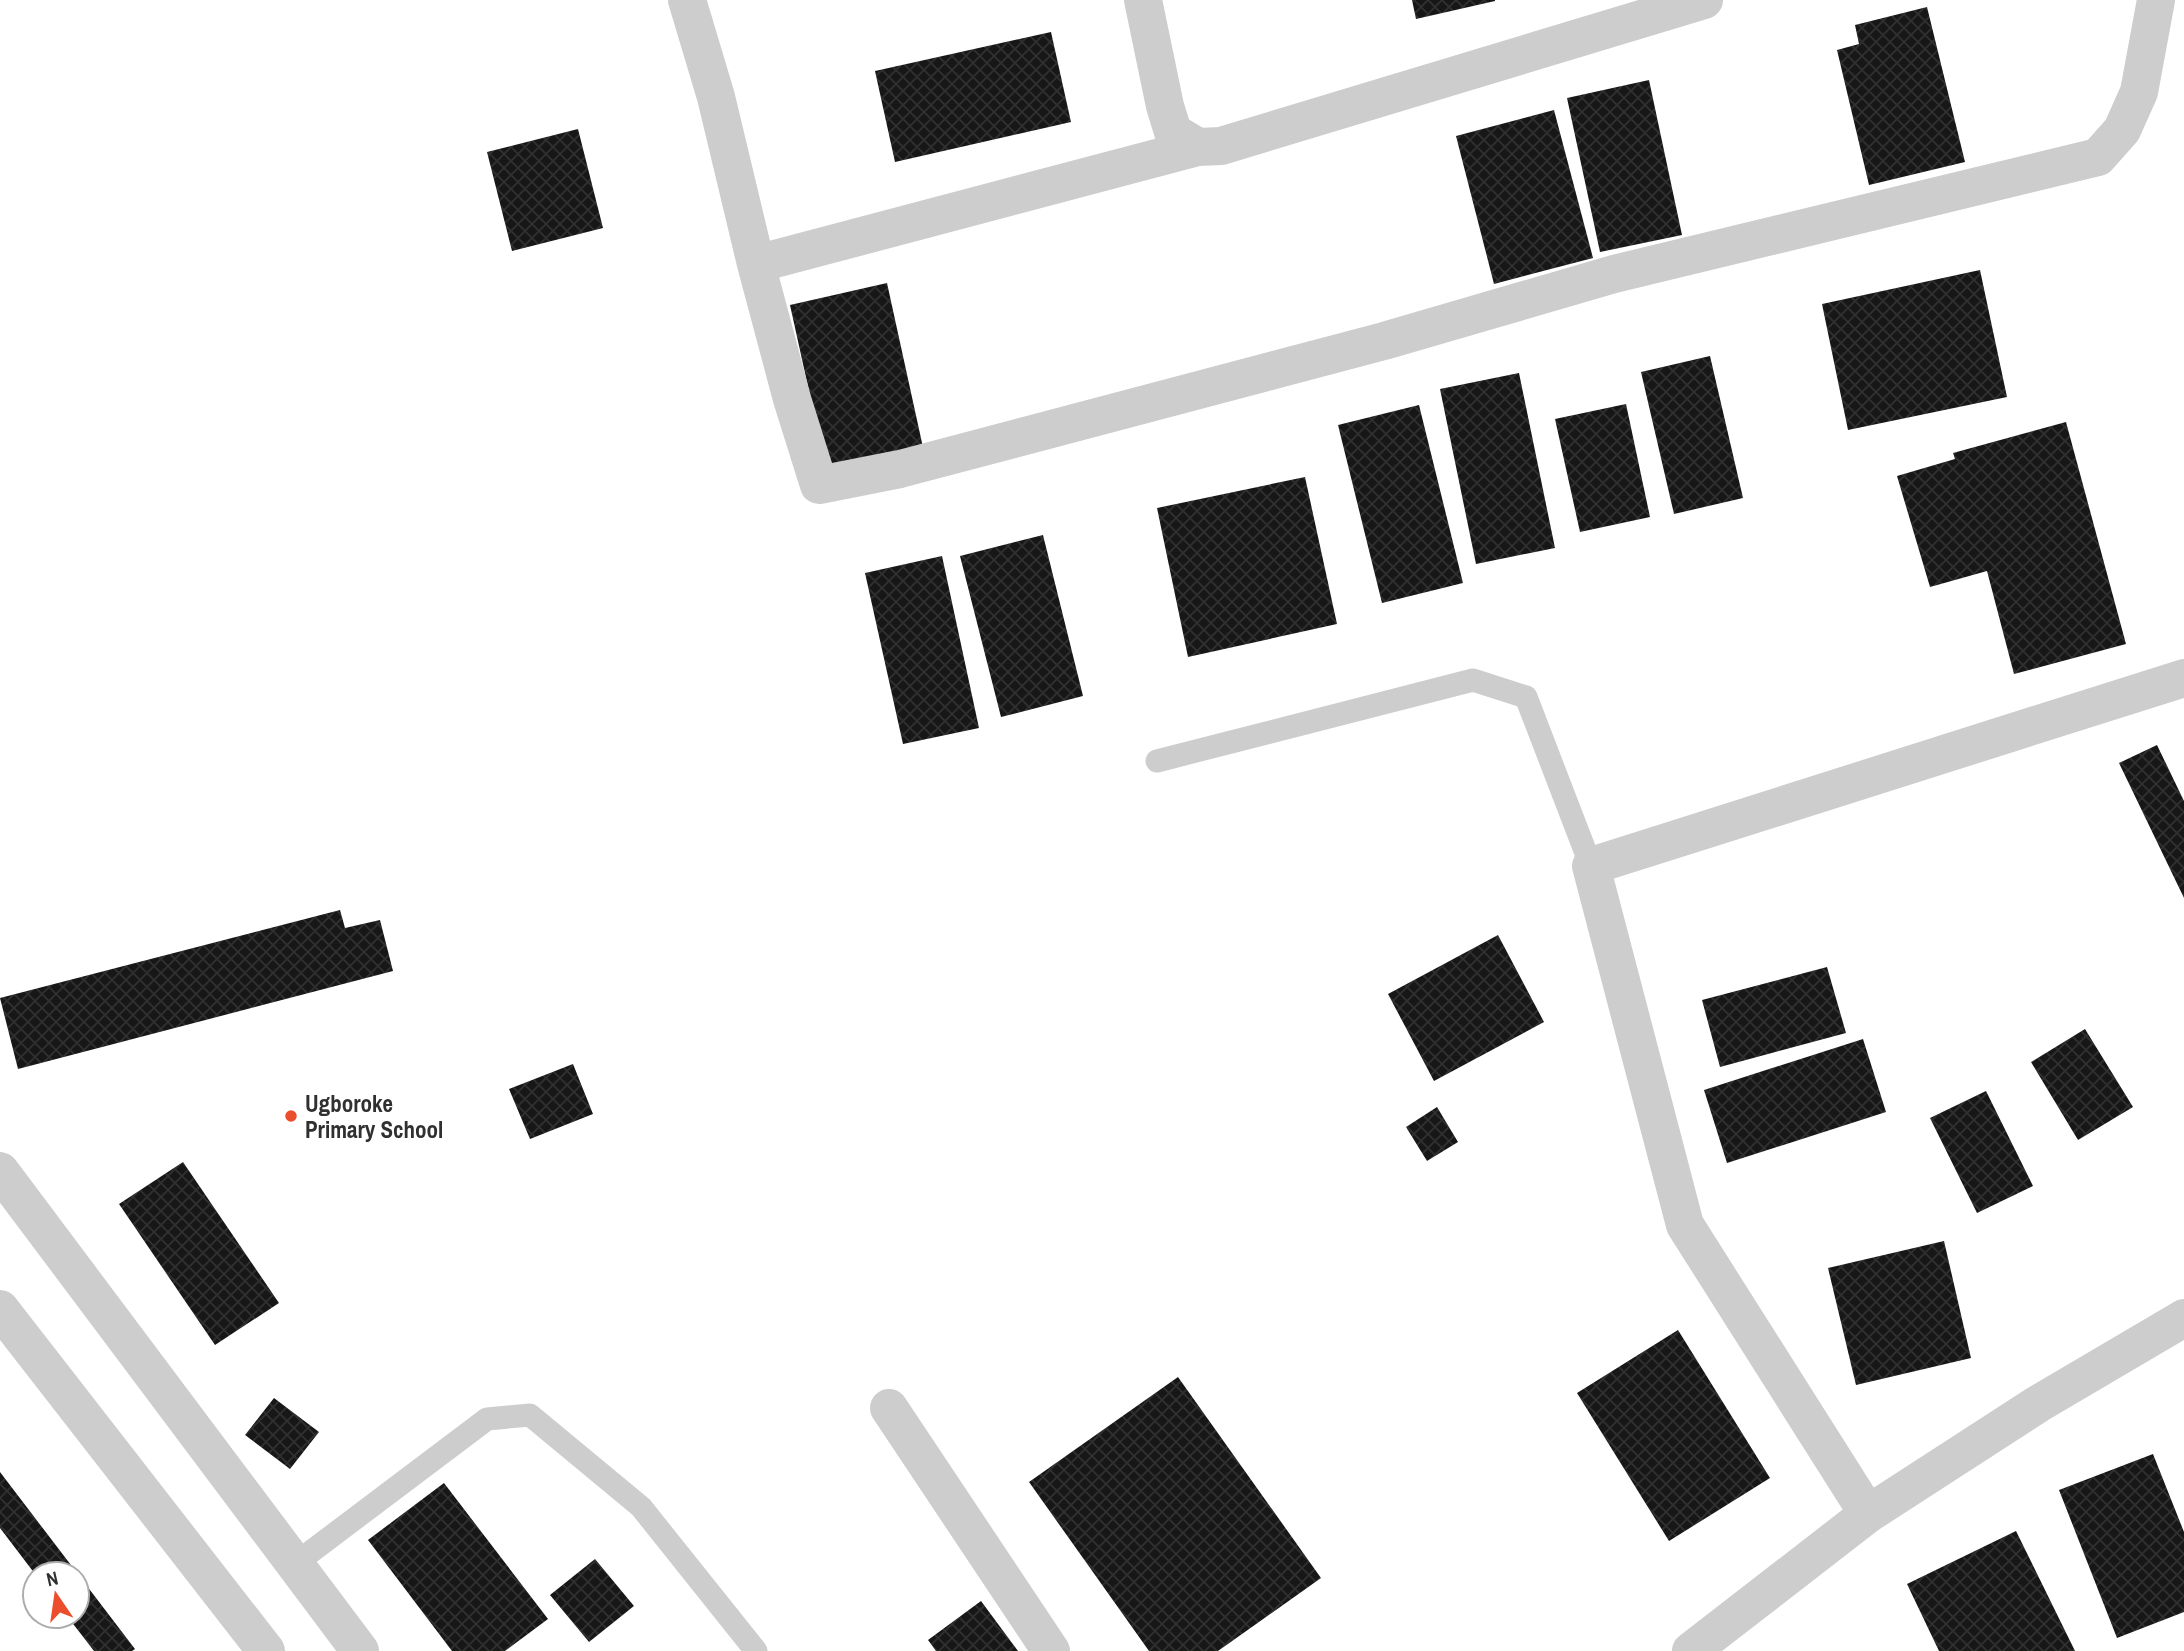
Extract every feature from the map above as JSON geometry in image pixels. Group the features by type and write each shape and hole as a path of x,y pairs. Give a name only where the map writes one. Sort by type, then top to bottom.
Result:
{"street":[{"path":"687,0 716,97 792,400 819,485 900,470 1384,341 1614,274 2098,157 2122,130 2139,92 2156,0"},
{"path":"1143,0 1173,132 1198,147"},
{"path":"756,264 1198,147 1221,146 1704,0"},
{"path":"1868,1514 1685,1225 1591,866 2184,678"},
{"path":"0,1171 360,1651"},
{"path":"0,1309 266,1651"},
{"path":"1691,1651 1868,1514 2038,1404 2184,1318"},
{"path":"889,1408 1051,1651"}],"lane":[{"path":"1157,761 1473,680 1526,697 1591,866"},
{"path":"296,1563 487,1419 530,1415 641,1507 756,1651"}],"building":[{"path":"1412,0 1495,0 1495,1 1416,19"},
{"path":"1927,7 1965,162 1869,185 1837,50 1859,44 1855,25"},
{"path":"1051,32 1071,122 895,162 875,71"},
{"path":"1649,80 1682,235 1600,252 1567,98"},
{"path":"1554,110 1593,258 1494,284 1456,136"},
{"path":"578,129 603,228 512,251 487,152"},
{"path":"1980,270 2007,397 1848,430 1822,304"},
{"path":"887,283 924,452 827,473 790,305"},
{"path":"1710,356 1743,498 1674,514 1641,372"},
{"path":"1519,373 1555,548 1476,564 1440,389"},
{"path":"1626,404 1650,517 1580,532 1555,419"},
{"path":"1419,405 1463,583 1382,603 1338,425"},
{"path":"2066,422 2126,644 2014,674 1987,571 1930,587 1897,476 1955,459 1953,453"},
{"path":"1305,477 1337,624 1188,657 1157,508"},
{"path":"1043,535 1083,696 1001,717 960,556"},
{"path":"942,556 979,728 903,744 865,573"},
{"path":"2157,745 2184,801 2184,898 2119,763"},
{"path":"340,910 345,928 380,920 393,971 18,1069 0,998"},
{"path":"1498,935 1544,1022 1434,1081 1388,994"},
{"path":"1827,967 1846,1033 1720,1067 1702,1000"},
{"path":"2085,1029 2133,1107 2078,1140 2031,1062"},
{"path":"1863,1039 1886,1112 1727,1163 1704,1090"},
{"path":"573,1064 593,1114 530,1139 509,1089"},
{"path":"1986,1091 2033,1186 1977,1213 1930,1118"},
{"path":"1437,1107 1458,1142 1427,1161 1406,1127"},
{"path":"183,1162 279,1303 215,1345 119,1204"},
{"path":"1944,1241 1971,1358 1856,1385 1828,1268"},
{"path":"1678,1330 1770,1478 1669,1541 1577,1393"},
{"path":"1178,1377 1321,1578 1218,1651 1149,1651 1029,1482"},
{"path":"274,1398 319,1432 290,1469 245,1435"},
{"path":"2153,1454 2184,1532 2184,1612 2117,1638 2059,1490"},
{"path":"0,1472 67,1560 24,1560 0,1528"},
{"path":"444,1483 548,1619 505,1651 452,1651 368,1540"},
{"path":"2016,1531 2075,1651 1939,1651 1907,1584"},
{"path":"595,1559 634,1606 589,1642 550,1595"},
{"path":"91,1591 135,1649 94,1651 78,1630 91,1630"},
{"path":"981,1601 1018,1651 936,1651 928,1640"}],"place":[{"name":"Ugboroke Primary School","path":"291,1116"}]}
